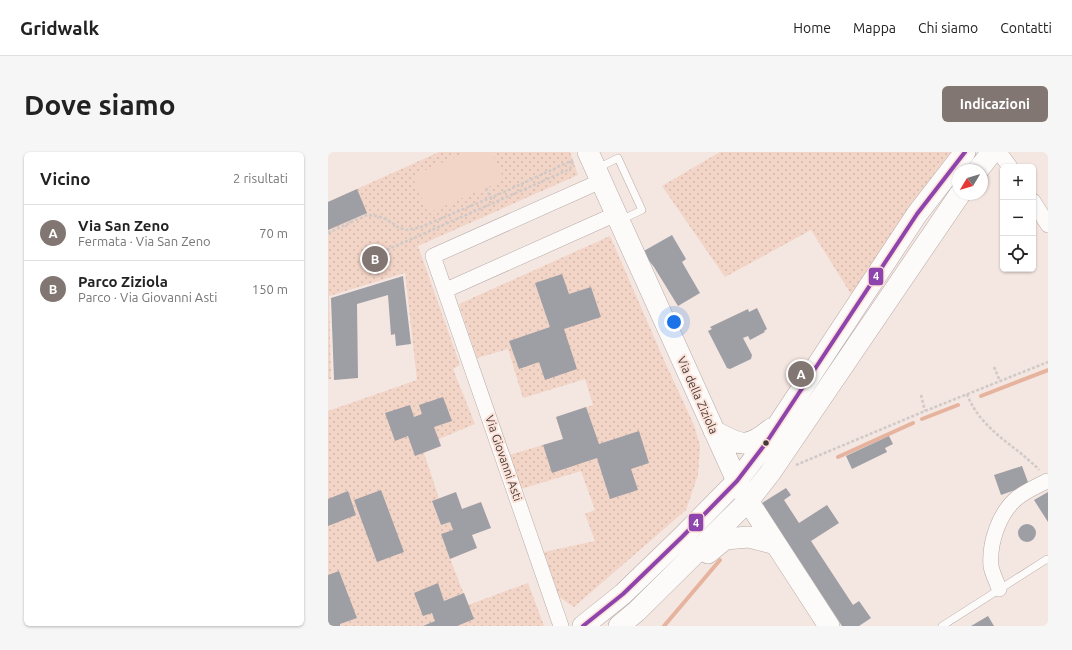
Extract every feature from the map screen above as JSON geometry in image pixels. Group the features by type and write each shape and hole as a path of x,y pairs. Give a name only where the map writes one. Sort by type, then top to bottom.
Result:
{"street":[{"path":"583,626 623,594 737,481 766,444 917,214 965,152"},
{"path":"983,164 992,152"},
{"path":"999,152 1008,164"},
{"name":"Via della Ziziola","path":"589,163 617,217 737,481 748,501 829,626"},
{"name":"Via Giovanni Asti","path":"561,626 433,256 589,163"},
{"path":"619,626 637,611 748,501 770,473 956,200"},
{"path":"1036,206 1048,225"},
{"path":"446,290 617,217"},
{"path":"714,431 733,441 746,444 760,438 780,422"},
{"path":"999,589 991,567 991,546 997,528 1005,512 1017,498 1047,481"},
{"path":"660,588 681,579 704,556 725,540 749,537 776,544"}],"lane":[{"path":"589,163 618,158 642,210 617,217"},
{"path":"942,626 1047,559 1048,560"}],"path":[{"path":"328,233 367,215 378,216 388,220 399,228 407,230 421,227 490,198 589,163"},
{"path":"373,256 570,169 589,163"},
{"path":"486,188 493,203"},
{"path":"770,473 796,465 1048,362"},
{"path":"994,366 1000,381"},
{"path":"967,394 972,407 981,419 993,431 1037,467 1047,481"},
{"path":"921,395 925,411"}],"shaded area":[{"path":"439,152 570,152 578,175 418,246 460,365 453,369 475,424 439,439 441,446 424,453 439,498 432,502 441,525 450,522 453,530 441,535 468,605 528,583 544,626 328,626 328,411 417,380 405,273 329,296 331,379 328,379 328,202"},
{"path":"466,152 492,152 504,180 428,213 412,176"},
{"path":"720,152 951,152 918,195 851,294 811,230 725,277 662,186"},
{"path":"610,236 694,425 700,446 698,475 686,510 574,607 559,597 544,552 595,541 585,514 595,510 581,471 521,489 509,455 563,439 556,417 593,405 585,379 523,398 508,349 477,358 459,304"}],"building":[{"path":"357,189 367,213 328,230 328,202"},
{"path":"672,235 686,259 682,262 700,293 678,306 654,267 642,252"},
{"path":"562,274 569,294 591,287 601,317 564,329 577,369 545,380 539,362 519,369 509,341 550,327 535,283"},
{"path":"403,276 411,344 396,346 395,334 391,335 388,295 357,304 358,378 334,380 331,298"},
{"path":"757,308 767,329 764,331 765,332 750,340 748,336 743,338 752,355 751,359 730,369 727,368 708,331 712,329 710,327 748,309 749,312"},
{"path":"443,397 452,421 434,427 441,446 415,456 408,436 395,441 385,413 410,405 414,417 422,414 419,405"},
{"path":"586,407 599,444 639,431 649,463 631,469 638,490 610,499 597,458 552,473 543,445 563,439 556,417"},
{"path":"889,436 893,444 885,448 887,452 852,469 846,456"},
{"path":"1022,466 1029,485 1001,495 994,475"},
{"path":"786,488 791,495 784,500 799,523 827,505 839,523 811,541 853,605 859,601 871,618 859,626 842,626 762,503"},
{"path":"381,490 404,552 377,562 354,500"},
{"path":"348,491 356,515 328,526 328,499"},
{"path":"456,492 462,509 481,502 491,528 472,535 477,548 450,559 441,534 453,530 450,522 441,525 432,501"},
{"path":"1048,492 1048,522 1034,500"},
{"path":"1023,524 1031,524 1036,529 1034,540 1031,542 1023,542 1018,537 1018,529"},
{"path":"339,571 357,618 340,624 340,626 328,626 328,575"},
{"path":"438,583 444,601 464,593 474,619 457,626 423,626 435,621 432,613 423,616 414,593"},
{"path":"988,616 994,626 971,626"}],"waterway":[{"path":"981,396 1048,370"},
{"path":"922,419 958,405"},
{"path":"838,457 913,423"},
{"path":"664,626 720,560"}],"transit line":[{"name":"4","path":"583,626 623,594 737,481 766,443 917,214 965,152"}],"place":[{"name":"Parco Ziziola","path":"375,259"},
{"name":"Via San Zeno","path":"801,374"}]}
